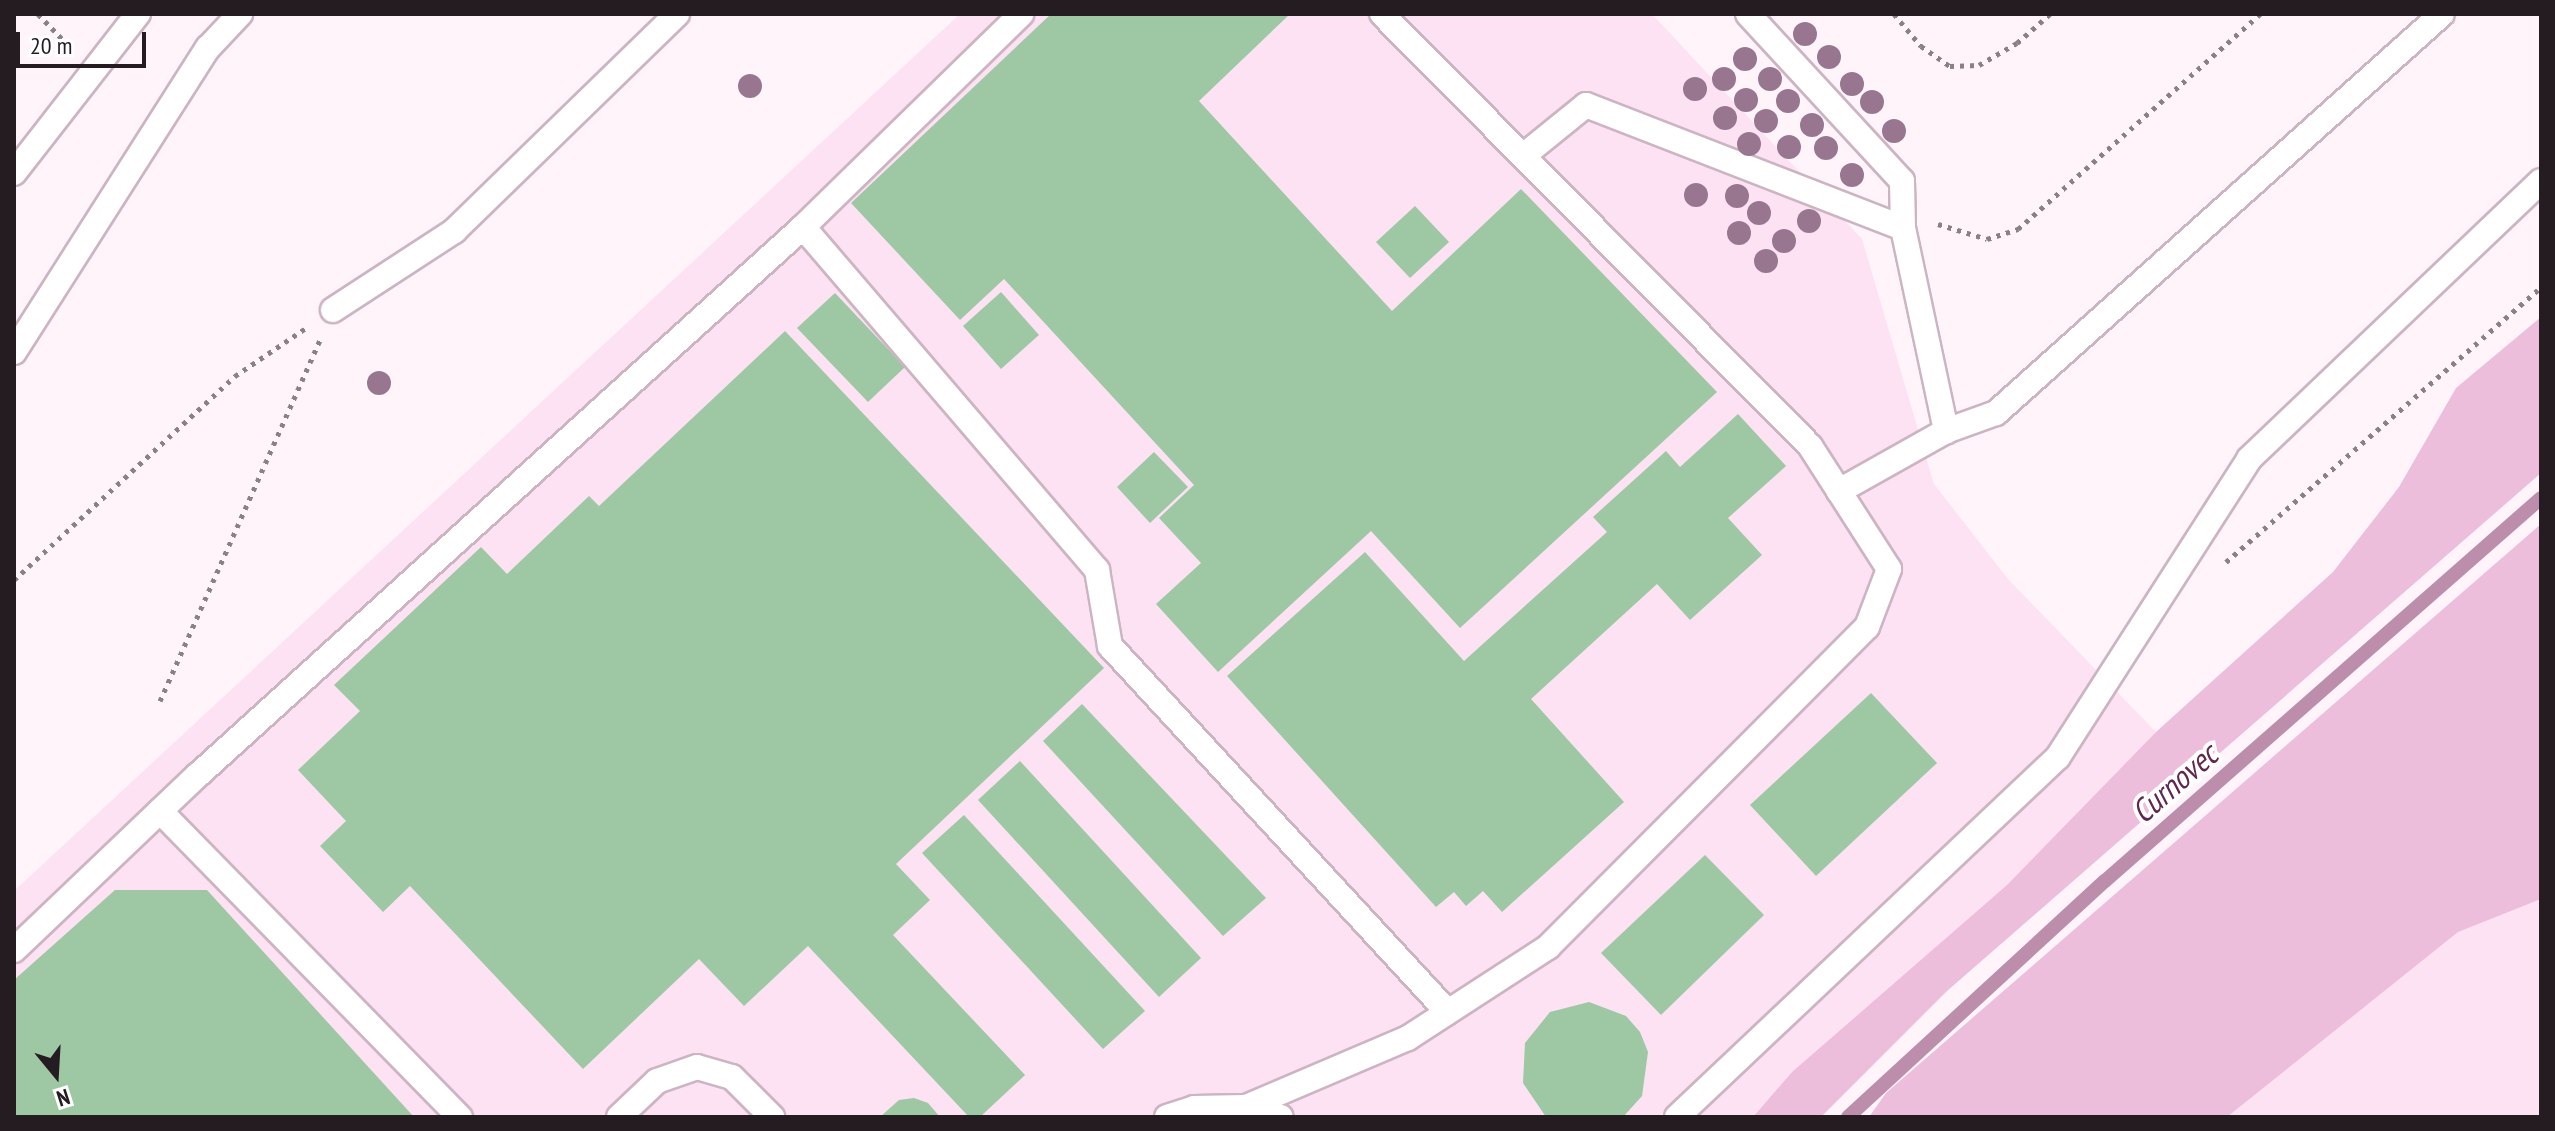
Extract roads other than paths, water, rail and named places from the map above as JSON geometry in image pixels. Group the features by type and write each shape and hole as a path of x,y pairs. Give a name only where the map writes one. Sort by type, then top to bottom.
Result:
{"lane":[{"path":"14,173 138,14"},
{"path":"14,352 208,48 240,14"},
{"path":"333,310 454,231 677,14"},
{"path":"14,950 160,811 803,227 1021,14"},
{"path":"1246,1107 1408,1038 1548,947 1867,627 1889,569 1810,446 1382,14"},
{"path":"1748,14 1902,181 1902,217 1946,431"},
{"path":"1839,491 1946,431 1996,413 2442,14"},
{"path":"1523,156 1586,105 1902,217"},
{"path":"1677,1117 2058,757 2249,459 2541,181"},
{"path":"803,227 1097,570 1110,646 1448,1012"},
{"path":"160,811 460,1117"},
{"path":"619,1117 657,1081 697,1067 732,1077 772,1117"},
{"path":"1167,1117 1194,1108 1246,1107 1281,1117"}],"waterway":[{"name":"Curnovec","path":"1848,1117 2105,881 2541,498"}]}
